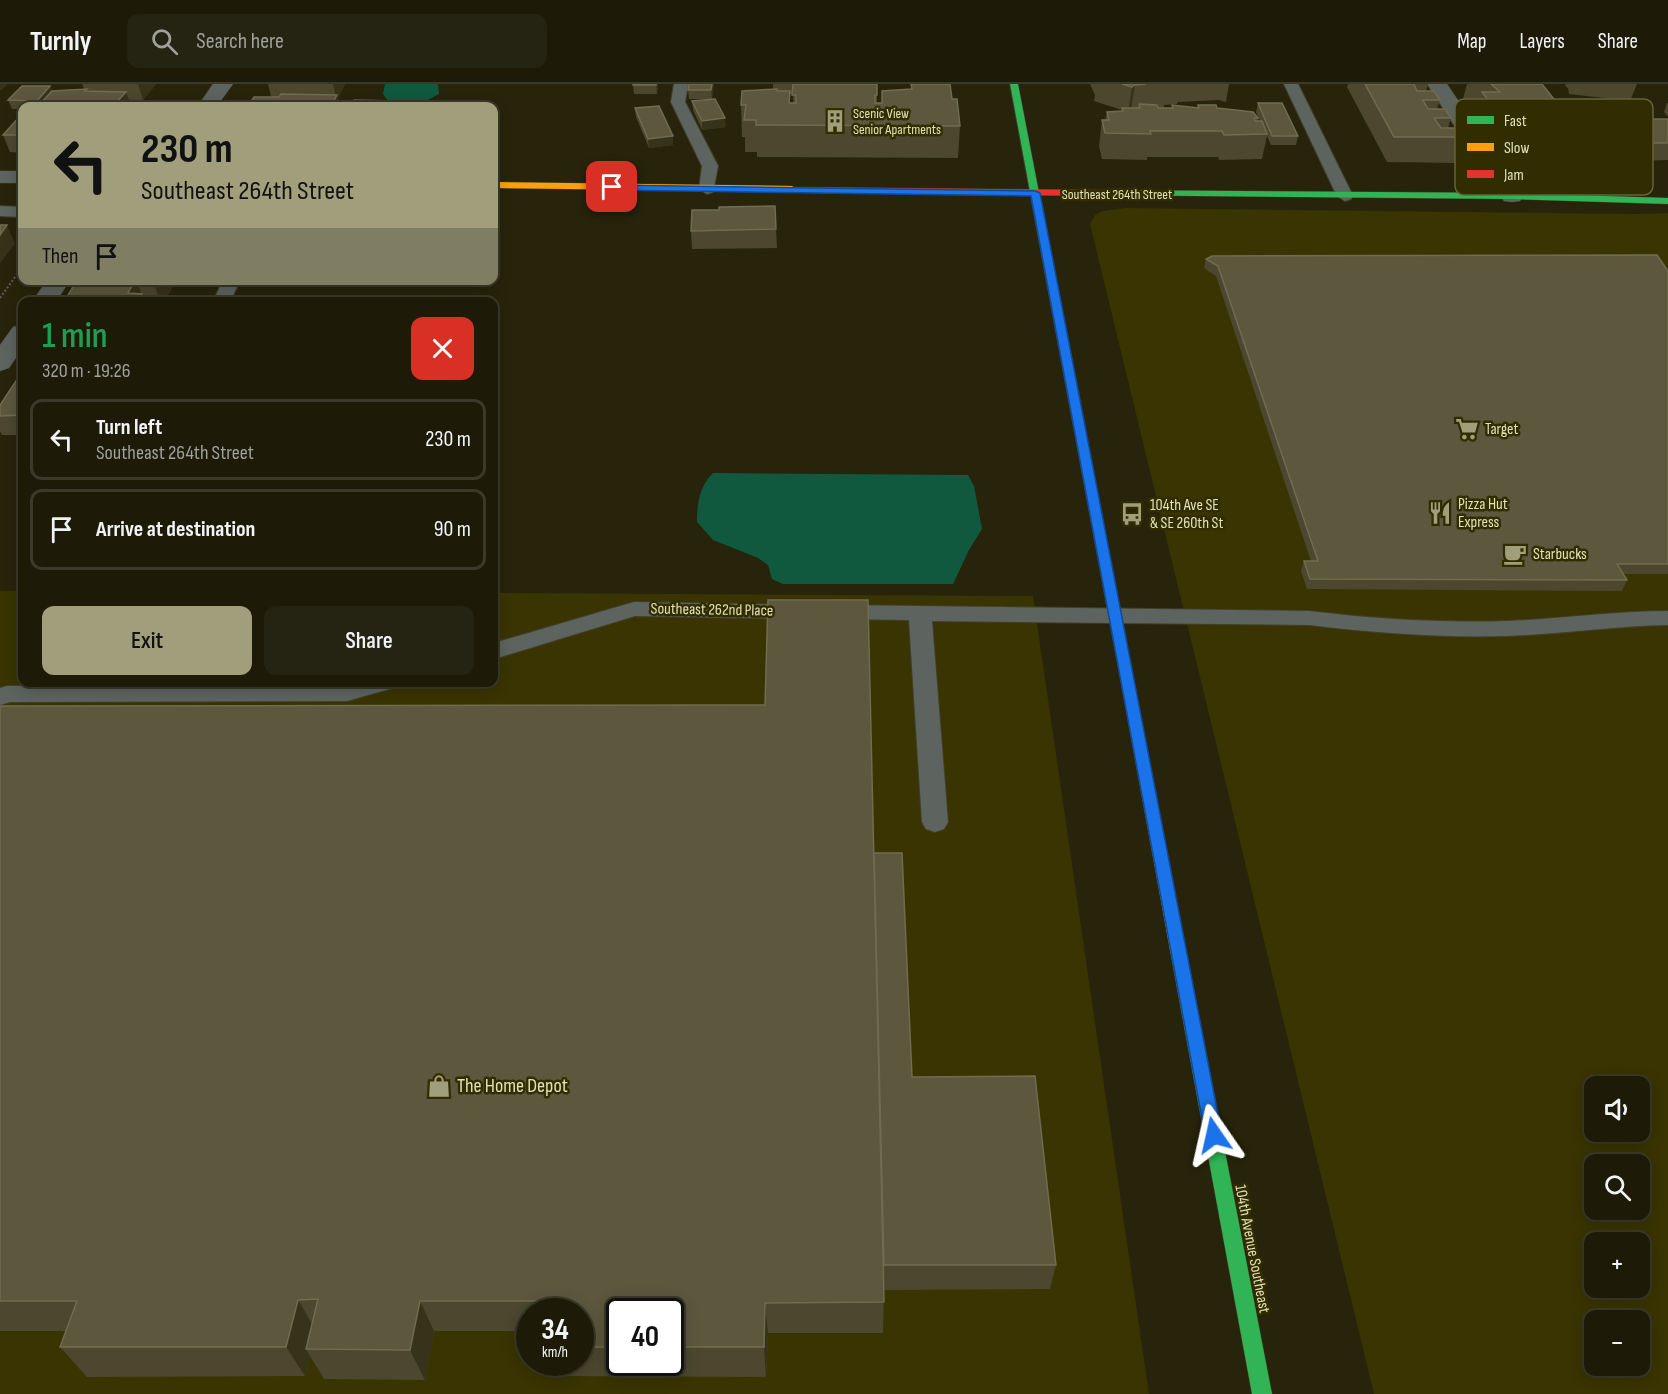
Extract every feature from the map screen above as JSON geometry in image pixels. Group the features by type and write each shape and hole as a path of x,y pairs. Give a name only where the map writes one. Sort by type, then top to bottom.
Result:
{"street":[{"path":"210,102 223,84"},
{"name":"104th Avenue Southeast","path":"1014,84 1262,1394"},
{"path":"1437,84 1455,111"},
{"path":"0,177 18,177"},
{"name":"Southeast 264th Street","path":"498,185 1035,193 1512,196 1668,201"},
{"path":"0,363 18,338"}],"lane":[{"path":"681,84 678,102 710,166 708,189"},
{"path":"1291,84 1345,196"},
{"path":"0,211 18,212"},
{"name":"Southeast 262nd Place","path":"498,650 634,609 1309,618 1382,627 1535,627 1629,618 1668,618"},
{"path":"920,614 935,822"},
{"path":"0,697 7,694 348,693 368,687"}],"path":[{"path":"0,298 17,274"}],"shaded area":[{"path":"385,84 438,84 439,94 426,101 388,101 383,94"},
{"path":"1125,208 1668,213 1668,1394 1374,1394 1090,224 1095,215 1103,211"},
{"path":"713,473 968,475 974,486 982,529 953,584 783,584 772,579 768,565 758,558 713,540 697,522 700,496 708,478"},
{"name":"The Home Depot","path":"0,591 18,591 18,687 498,687 498,593 1033,596 1149,1394 0,1394"}],"building":[{"path":"656,84 656,85 633,85"},
{"path":"689,84 712,84 711,90 688,90"},
{"path":"793,84 877,84 875,103 882,103 882,91 912,89 911,84 950,84 952,99 957,99 960,126 756,125 756,120 744,120 746,105 741,105 742,91 777,89 777,91 790,91 789,103 796,103 796,95 792,95"},
{"path":"1122,84 1146,84 1132,87"},
{"path":"1365,84 1414,84 1417,91 1434,91 1440,100 1423,100 1428,109 1445,109 1451,118 1434,118 1441,128 1455,128 1455,137 1394,137"},
{"path":"1491,84 1542,84 1554,99 1487,99 1482,92 1500,92"},
{"path":"22,86 50,86 37,101 8,100"},
{"path":"87,89 85,91 126,92 117,102 42,102 52,91"},
{"path":"281,94 337,95 333,102 251,102 254,97 279,97"},
{"path":"715,99 725,118 702,121 692,101"},
{"path":"354,100 395,101 394,102 353,102"},
{"path":"1258,103 1282,103 1298,136 1272,136"},
{"path":"1139,104 1157,105 1158,108 1173,108 1172,105 1199,108 1198,105 1216,105 1217,108 1253,112 1258,118 1254,118 1255,121 1262,121 1267,134 1224,135 1222,131 1105,133 1102,120 1109,120 1107,112 1123,111 1122,108 1140,108"},
{"path":"659,106 673,136 648,139 635,108"},
{"path":"18,118 18,135 3,135"},
{"path":"1653,119 1668,119 1668,143 1653,143"},
{"path":"775,206 776,229 691,231 692,210"},
{"path":"0,225 7,225 0,235"},
{"name":"Target","path":"1657,255 1668,271 1668,564 1617,564 1627,580 1310,579 1304,561 1318,561 1218,266 1206,259 1212,256"},
{"path":"74,285 132,285 128,293 142,294 140,297 67,297"},
{"path":"18,378 18,415 0,416 0,405"},
{"name":"The Home Depot","path":"768,600 868,600 884,1302 765,1303 764,1347 684,1347 684,1298 606,1298 606,1347 594,1347 594,1298 420,1301 410,1350 306,1349 318,1299 298,1300 286,1347 60,1347 77,1301 0,1301 0,706 765,705"},
{"path":"874,853 902,853 912,1077 1035,1076 1056,1265 884,1265"}],"traffic: fast":[{"path":"1014,84 1121,649"},
{"path":"1096,193 1512,196 1668,201"},
{"path":"1179,955 1262,1394"}],"traffic: slow":[{"path":"498,185 792,189"},
{"path":"1121,649 1179,955"}],"traffic: jam":[{"path":"792,189 1096,193"}],"place":[{"name":"Scenic View Senior Apartments","path":"835,121"},
{"name":"Target","path":"1467,429"},
{"name":"Pizza Hut Express","path":"1440,513"},
{"name":"104th Ave SE & SE 260th St","path":"1132,514"},
{"name":"Starbucks","path":"1515,554"},
{"name":"The Home Depot","path":"439,1086"}],"route":[{"path":"612,187 1035,193 1214,1135"}]}
